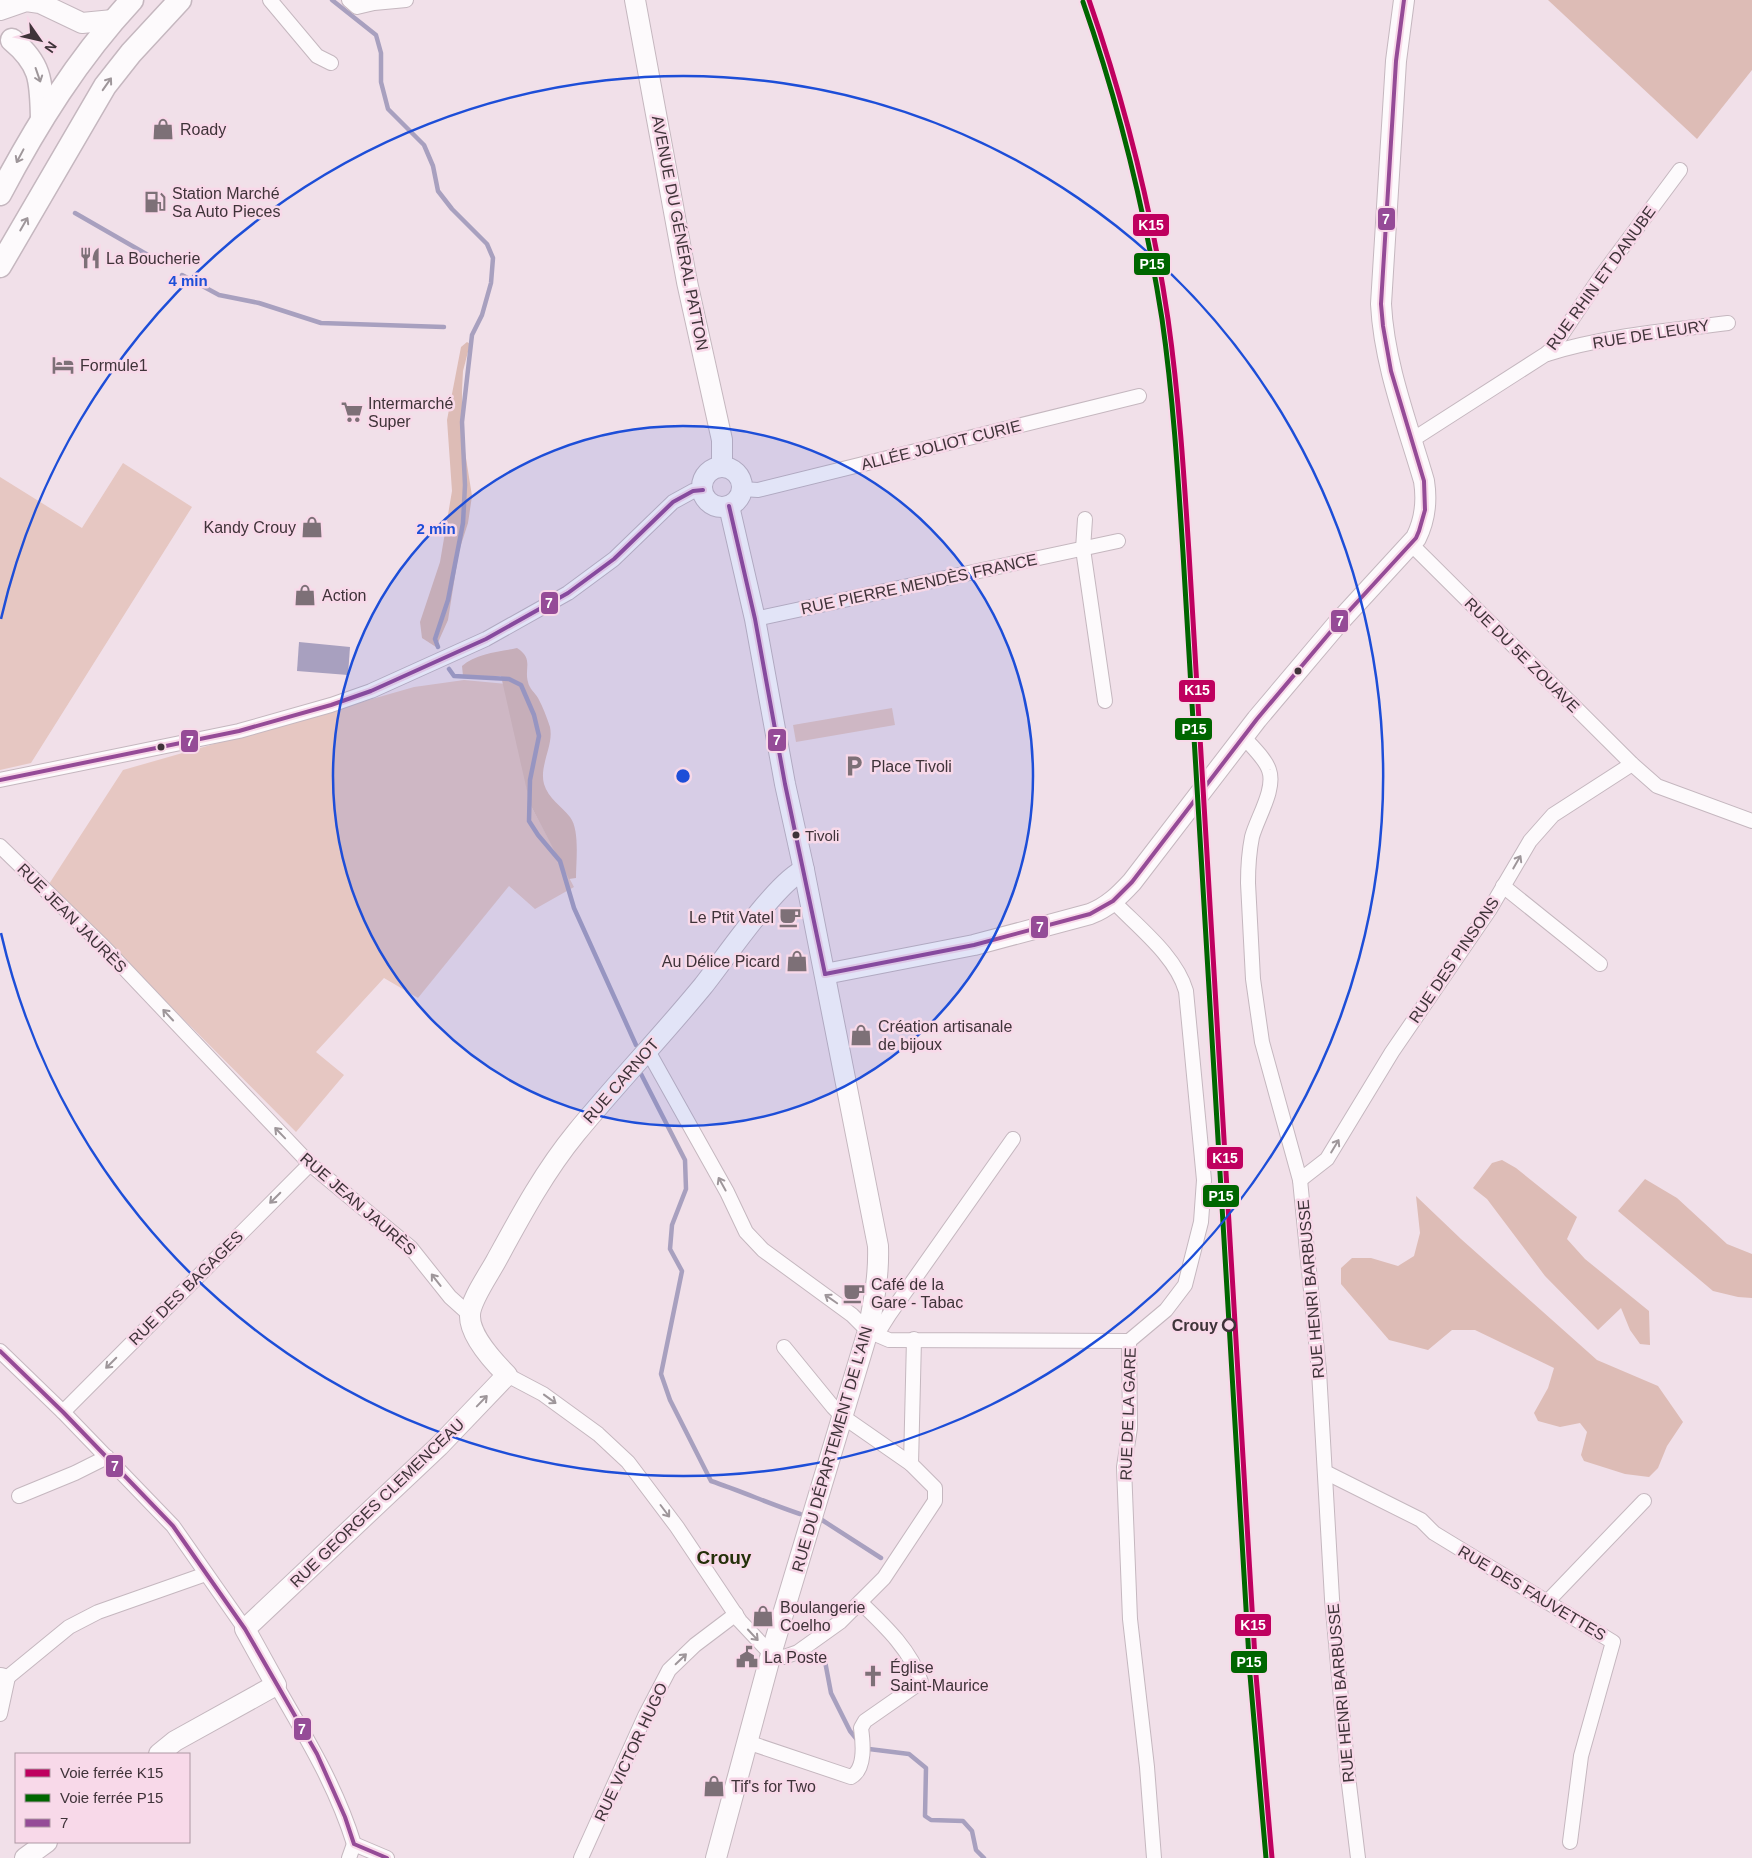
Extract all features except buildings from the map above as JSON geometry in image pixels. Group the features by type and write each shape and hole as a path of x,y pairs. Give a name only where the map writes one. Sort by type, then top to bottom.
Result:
{"main road":[{"path":"0,194 42,119 66,81 113,20 132,0"},
{"path":"0,266 105,86 131,53 180,0"},
{"name":"AVENUE DU GÉNÉRAL PATTON","path":"635,0 687,282 722,440 722,467"},
{"path":"729,506 755,619 785,784 825,974 974,945 1090,914 1105,908 1132,882 1244,736 1338,623 1412,545 1420,530 1423,520 1425,491 1389,359 1382,321 1396,61 1404,0"},
{"path":"0,10 26,1 40,3 82,23 113,20"},
{"path":"6,38 26,52 41,80 42,119"},
{"path":"722,467 735,471 739,476 742,489 738,500 729,506 715,505 709,502 703,490 705,477 710,472 722,467"},
{"name":"RUE CARNOT","path":"470,1315 476,1297 531,1197 575,1134 702,988 780,889 796,874 804,870"},
{"name":"RUE DU DÉPARTEMENT DE L'AIN","path":"716,1858 771,1654 842,1416 872,1332 877,1288 878,1246 825,974"},
{"path":"470,1315 472,1330 492,1360 507,1375"},
{"name":"RUE GEORGES CLEMENCEAU","path":"245,1629 439,1446 507,1375"},
{"path":"160,1753 175,1742 276,1685 245,1629"},
{"path":"25,1858 45,1843"}],"street":[{"path":"270,0 317,56 331,62"},
{"path":"350,0 357,7 376,2 406,0"},
{"name":"RUE RHIN ET DANUBE","path":"1412,440 1546,354 1558,342 1599,279 1680,170"},
{"name":"RUE DE LEURY","path":"1546,354 1637,335 1728,322"},
{"name":"ALLÉE JOLIOT CURIE","path":"742,489 758,490 1139,396"},
{"path":"0,780 239,730 330,705 371,691 486,639 568,593 614,559 672,502 693,491 703,490"},
{"path":"1085,519 1083,549 1105,701"},
{"name":"RUE PIERRE MENDÈS FRANCE","path":"755,619 1118,541"},
{"name":"RUE DU 5E ZOUAVE","path":"1412,545 1632,764 1657,786 1752,821"},
{"name":"RUE HENRI BARBUSSE","path":"1244,736 1266,764 1271,777 1269,792 1254,832 1248,867 1253,979 1262,1042 1300,1180 1320,1370 1332,1599 1348,1776 1358,1858"},
{"name":"RUE DES PINSONS","path":"1300,1180 1327,1159 1392,1052 1490,909 1530,841 1554,815 1632,764"},
{"name":"RUE JEAN JAURÈS","path":"0,846 104,947 310,1164 411,1248 450,1297 470,1315"},
{"path":"1504,886 1600,964"},
{"name":"RUE DE LA GARE","path":"1113,902 1170,961 1183,982 1186,991 1204,1180 1201,1222 1185,1285 1166,1310 1129,1341 1130,1428 1124,1466 1130,1619 1147,1767 1154,1858"},
{"path":"648,1051 727,1192 746,1232 768,1254 852,1315 872,1332 890,1340 1129,1341"},
{"path":"872,1332 889,1315 1013,1139"},
{"name":"RUE DES BAGAGES","path":"63,1412 310,1164"},
{"path":"911,1464 914,1339"},
{"path":"507,1375 543,1394 598,1434 628,1462 677,1527 736,1614 771,1654 784,1657 798,1652 840,1622 884,1578 935,1501 935,1488 911,1464 842,1416 784,1347"},
{"path":"0,1351 63,1412 173,1526 245,1629"},
{"path":"20,1496 75,1473 107,1457"},
{"name":"RUE DES FAUVETTES","path":"1325,1472 1421,1520 1434,1533 1613,1642 1581,1756 1570,1842"},
{"path":"1546,1602 1644,1501"},
{"path":"0,1714 4,1676 69,1627 91,1616 206,1574"},
{"path":"747,1742 851,1777 859,1770 863,1743 861,1728 865,1721 921,1682 916,1670 890,1631 860,1602"},
{"name":"RUE VICTOR HUGO","path":"582,1858 645,1716 669,1670 695,1646 736,1614"},
{"path":"276,1685 317,1754 345,1817 354,1844 348,1858"},
{"path":"354,1844 387,1858"}],"shaded area":[{"path":"1548,0 1752,0 1752,70 1697,139"},
{"path":"467,342 470,344 463,371 462,433 472,496 468,523 459,551 448,620 436,647 422,638 420,622 440,562 452,491 447,420 461,347"},
{"path":"123,463 192,507 31,763 0,770 0,477 82,528"},
{"path":"299,642 350,647 348,675 297,671"},
{"path":"517,648 527,660 529,684 540,701 550,727 550,741 543,770 544,784 549,794 570,817 573,823 577,846 576,878 569,879 530,804 501,676 472,679 463,676 462,666 474,658"},
{"path":"464,680 507,684 530,804 574,887 535,909 509,886 418,998 384,978 316,1052 344,1075 296,1132 49,884 123,770 414,687"},
{"path":"892,708 895,725 796,742 793,725"},
{"path":"1502,1160 1516,1168 1577,1217 1567,1239 1585,1259 1649,1311 1650,1345 1640,1344 1630,1330 1621,1308 1598,1330 1545,1276 1487,1199 1473,1188 1492,1163"},
{"path":"1645,1179 1677,1198 1727,1244 1752,1254 1752,1298 1713,1291 1618,1211"},
{"path":"1416,1196 1461,1239 1597,1360 1658,1386 1683,1422 1667,1446 1658,1468 1649,1477 1625,1474 1584,1461 1581,1455 1587,1432 1580,1423 1560,1427 1538,1421 1534,1413 1548,1388 1554,1368 1475,1330 1452,1330 1428,1350 1389,1340 1341,1284 1341,1268 1352,1258 1371,1258 1398,1266 1414,1256 1420,1233"}],"waterway":[{"path":"332,0 376,35 381,53 381,82 388,109 424,145 433,166 438,191 452,209 487,244 493,258 491,283 482,315 472,335 462,422 465,485 463,523 448,600 435,639 438,647"},
{"path":"75,213 155,259"},
{"path":"182,275 219,295 259,303 321,323 444,327"},
{"path":"449,669 454,676 509,679 521,685 534,715 539,736 530,780 529,821 560,861 574,908 636,1045"},
{"path":"641,1074 685,1160 686,1189 672,1225 670,1249 682,1271 661,1374 670,1400 711,1481 800,1514"},
{"path":"822,1520 881,1558"},
{"path":"824,1656 831,1693 850,1731 859,1742"},
{"path":"865,1746 869,1749 909,1754 926,1768 925,1816 931,1820 963,1821 972,1831 976,1850 984,1858"}],"rail line":[{"name":"K15","path":"1089,0 1126,118 1154,238 1168,319 1178,407 1189,553 1256,1675 1272,1858"},
{"name":"P15","path":"1083,2 1119,119 1148,238 1162,319 1172,406 1183,553 1250,1675 1266,1858"}],"transit line":[{"name":"7","path":"825,974 974,945 1090,914 1113,901 1132,882 1257,719 1338,623 1416,538 1425,510 1424,481 1391,371 1381,304 1396,61 1404,0"},
{"name":"7","path":"0,780 239,731 331,705 371,691 486,639 568,593 614,559 673,502 693,491 703,490"},
{"name":"7","path":"729,506 755,619 785,784 825,974"},
{"name":"7","path":"0,1351 63,1412 173,1526 245,1629 317,1754 345,1817 354,1844 387,1858"}],"place":[{"name":"Roady","path":"163,129"},
{"name":"Station Marché Sa Auto Pieces","path":"155,202"},
{"name":"La Boucherie","path":"90,258"},
{"name":"Formule1","path":"63,365"},
{"name":"Intermarché Super","path":"352,412"},
{"name":"Kandy Crouy","path":"312,527"},
{"name":"Action","path":"305,595"},
{"name":"Place Tivoli","path":"854,766"},
{"name":"Tivoli","path":"796,835"},
{"name":"Le Ptit Vatel","path":"790,917"},
{"name":"Au Délice Picard","path":"797,961"},
{"name":"Création artisanale de bijoux","path":"861,1035"},
{"name":"Café de la Gare - Tabac","path":"854,1293"},
{"name":"Crouy","path":"1229,1325"},
{"name":"Boulangerie Coelho","path":"763,1616"},
{"name":"La Poste","path":"747,1657"},
{"name":"Église Saint-Maurice","path":"873,1676"},
{"name":"Tif's for Two","path":"714,1786"}],"district":[{"name":"Crouy","path":"724,1557"}]}
